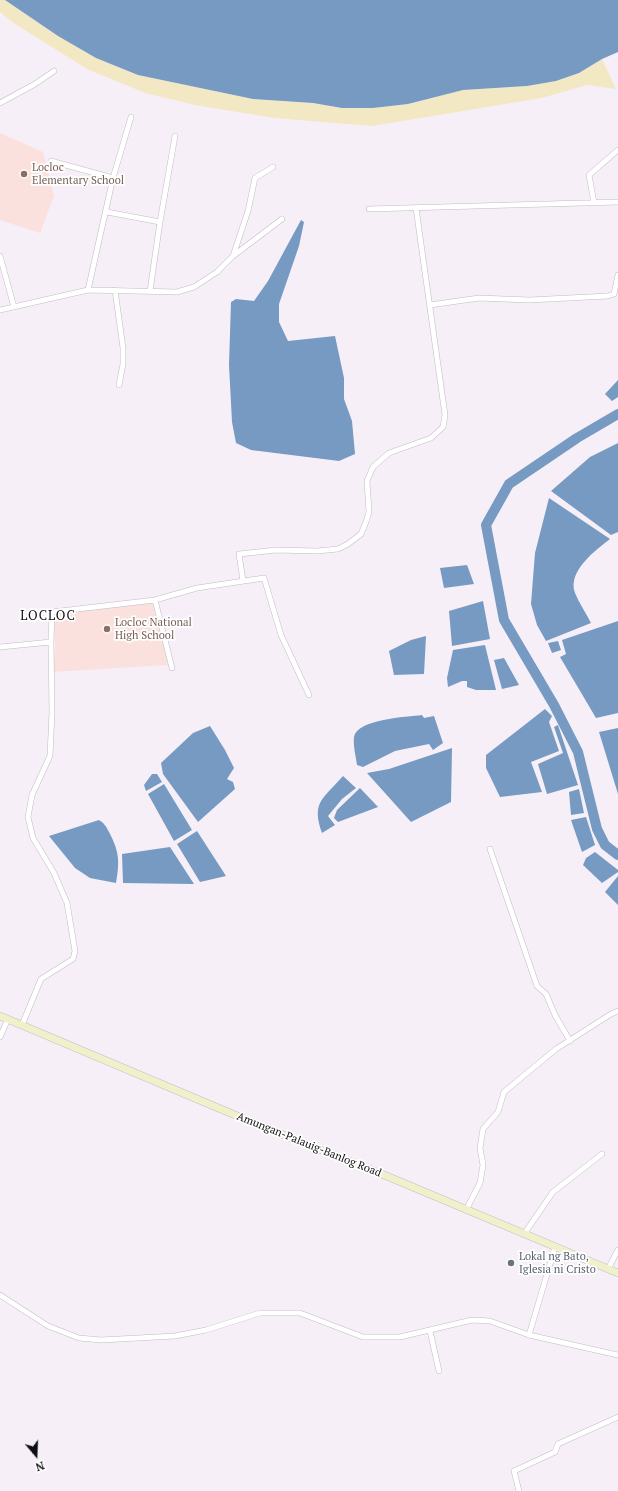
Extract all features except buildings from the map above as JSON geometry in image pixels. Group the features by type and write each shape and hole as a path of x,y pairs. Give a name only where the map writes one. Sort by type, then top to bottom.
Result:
{"main road":[{"name":"Amungan-Palauig-Banlog Road","path":"0,1016 618,1273"}],"street":[{"path":"0,103 35,84 54,71"},
{"path":"88,290 107,212 113,178 131,117"},
{"path":"150,291 175,136"},
{"path":"594,203 589,175 618,150"},
{"path":"51,161 113,178"},
{"path":"233,256 248,210 255,178 273,167"},
{"path":"369,209 618,202"},
{"path":"243,581 239,554 276,550 317,551 338,549 361,534 369,512 367,481 373,467 389,453 431,438 443,427 445,415 416,208"},
{"path":"107,212 160,222"},
{"path":"0,310 88,290 177,292 194,287 217,272 233,256 282,219"},
{"path":"0,256 14,307"},
{"path":"430,305 479,298 529,300 608,296 614,294 618,275"},
{"path":"115,290 123,353 123,364 119,385"},
{"path":"22,1025 41,979 73,960 75,951 68,903 54,873 33,838 28,817 32,796 50,756 52,712 52,612 155,600 197,588 264,578 281,635 309,694"},
{"path":"155,600 172,668"},
{"path":"0,647 51,642"},
{"path":"490,849 537,986 546,994 555,1015 570,1040"},
{"path":"466,1210 480,1183 483,1165 480,1148 483,1129 498,1112 504,1092 556,1049 618,1011"},
{"path":"0,1037 8,1020"},
{"path":"524,1234 553,1192 602,1154"},
{"path":"529,1335 555,1247"},
{"path":"608,1269 618,1250"},
{"path":"0,1295 48,1326 79,1338 86,1339 101,1340 175,1336 206,1330 260,1313 300,1313 363,1337 400,1336 430,1331 472,1320 490,1321 529,1335 618,1355"},
{"path":"430,1331 440,1371"},
{"path":"519,1491 514,1471 555,1452 558,1444 618,1417"}],"shaded area":[{"name":"Locloc Elementary School","path":"0,133 43,152 54,196 40,233 0,220"},
{"name":"Locloc National High School","path":"152,603 163,640 168,665 53,672 55,651 54,618 61,613"}],"sand":[{"path":"0,0 5,0 58,36 96,58 138,75 253,99 313,103 342,108 373,108 408,104 463,90 527,86 556,81 579,73 602,59 616,89 587,85 542,98 372,126 274,118 195,105 145,93 87,69 12,22 0,12"}],"water":[{"path":"5,0 618,0 618,52 602,59 579,73 556,81 527,86 463,90 408,104 373,108 342,108 313,103 253,99 138,75 96,58 58,36"},
{"path":"301,220 304,222 299,246 279,304 279,322 288,341 335,336 344,378 344,399 352,421 355,454 339,461 251,450 236,443 232,422 229,365 231,302 236,299 254,301 268,281"},
{"path":"618,380 618,397 612,401 605,394"},
{"path":"618,443 618,532 611,535 551,491 590,457"},
{"path":"549,498 610,539 584,562 575,577 575,593 591,623 546,641 537,625 531,604 535,553"},
{"path":"467,565 474,584 444,588 440,568"},
{"path":"483,601 490,639 452,646 449,611"},
{"path":"618,621 618,713 596,718 560,657 566,654 562,640"},
{"path":"426,636 424,674 394,675 389,651 411,640"},
{"path":"558,641 561,650 552,653 548,643"},
{"path":"485,645 496,690 476,690 467,687 467,681 462,681 448,687 447,678 453,650"},
{"path":"504,658 519,685 502,689 494,660"},
{"path":"545,709 552,716 549,722 559,751 531,762 542,792 500,797 486,768 486,755"},
{"path":"422,715 424,718 434,716 443,743 433,750 429,744 395,751 363,767 357,765 354,737 357,731 364,726 384,720"},
{"path":"558,725 578,785 547,794 538,764 563,753 554,727"},
{"path":"210,726 234,768 227,779 233,782 235,789 198,822 163,774 161,763 193,733"},
{"path":"618,728 618,794 599,732"},
{"path":"452,748 451,802 411,822 367,773 389,769"},
{"path":"152,774 157,774 162,782 146,791 144,785"},
{"path":"343,776 356,788 342,799 328,816 335,825 322,833 319,823 319,807 325,796"},
{"path":"164,784 192,830 174,841 148,794"},
{"path":"360,788 378,807 338,822 334,818 337,810"},
{"path":"579,789 584,813 571,815 569,792"},
{"path":"586,817 595,845 582,852 571,820"},
{"path":"99,820 107,828 117,851 118,868 116,883 90,878 75,868 49,836"},
{"path":"197,831 226,876 200,882 177,844"},
{"path":"170,847 194,884 123,883 122,854"},
{"path":"595,852 618,870 618,872 602,883 583,865 586,858"},
{"path":"618,876 618,905 605,892"}],"waterway":[{"path":"618,414 577,438 509,484 486,525 504,620 554,705 578,752 597,829 605,845 618,855"}],"place":[{"name":"Locloc Elementary School","path":"24,174"},
{"name":"Locloc National High School","path":"107,629"},
{"name":"Lokal ng Bato, Iglesia ni Cristo","path":"511,1263"}],"district":[{"name":"LOCLOC","path":"48,616"}]}
